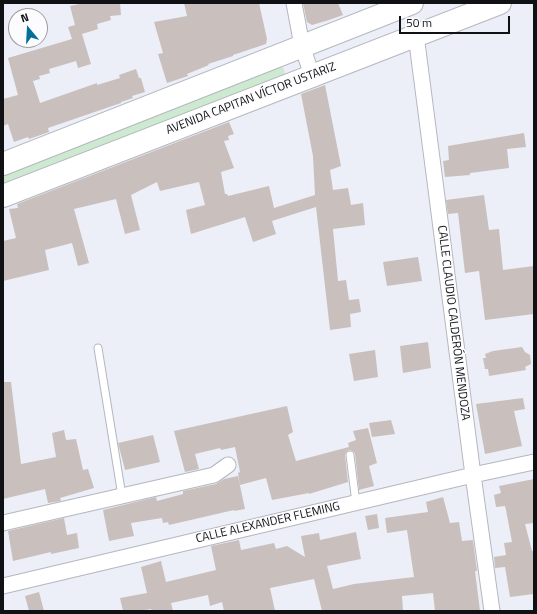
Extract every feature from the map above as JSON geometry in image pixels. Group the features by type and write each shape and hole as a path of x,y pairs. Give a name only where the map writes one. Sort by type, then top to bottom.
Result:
{"main road":[{"path":"3,164 412,3"},
{"name":"AVENIDA CAPITAN VÍCTOR USTARIZ","path":"3,196 416,35 462,10 500,3"}],"street":[{"path":"294,3 302,46 312,75"},
{"name":"CALLE CLAUDIO CALDERÓN MENDOZA","path":"416,35 492,611"},
{"name":"CALLE ALEXANDER FLEMING","path":"3,586 473,475 534,462"},
{"path":"3,524 214,475 228,465"}],"lane":[{"path":"98,348 122,496"},
{"path":"350,455 356,503"}],"green space":[{"path":"281,66 284,69 285,75 3,187 3,173"}],"building":[{"path":"84,3 120,3 121,15 110,16 111,20 97,24 98,29 82,34 91,64 78,68 76,61 49,69 50,73 39,76 40,79 33,81 40,103 97,83 97,85 120,78 119,75 136,69 139,78 141,78 145,92 132,96 133,98 121,103 48,128 49,132 29,139 28,137 14,142 8,124 3,126 3,99 18,95 8,58 42,48 48,48 48,46 72,39 68,27 75,25 70,6"},
{"path":"184,3 259,3 267,39 266,44 208,64 209,65 187,74 188,76 167,83 158,54 163,53 154,22 187,16"},
{"path":"303,3 338,3 343,15 312,25 307,22"},
{"path":"325,85 341,166 330,170 333,190 348,188 351,205 363,203 365,225 333,229 338,281 346,280 349,300 359,299 361,312 350,314 351,327 330,330 316,207 272,221 276,234 253,242 245,217 191,234 186,210 205,205 199,182 160,191 157,182 131,195 140,230 125,234 116,199 74,209 89,263 78,266 72,243 45,250 49,270 3,281 3,241 16,238 9,209 18,208 17,204 229,122 234,134 228,136 229,140 224,141 234,168 221,172 225,194 228,196 269,186 274,208 315,195 313,156 301,94"},
{"path":"524,133 526,147 507,149 509,168 470,173 470,175 445,177 443,161 449,160 448,146"},
{"path":"484,195 489,230 499,229 503,270 534,266 534,314 485,320 479,271 465,273 458,213 448,214 446,200"},
{"path":"418,257 422,281 387,286 383,262"},
{"path":"428,342 431,368 403,373 400,346"},
{"path":"522,347 525,352 530,355 531,364 525,367 526,370 489,376 488,369 485,369 483,358 486,358 485,354 493,351"},
{"path":"375,350 378,377 354,381 349,354"},
{"path":"3,382 11,382 21,464 56,457 52,433 64,430 66,440 76,439 83,470 88,469 94,488 60,498 61,501 48,503 45,489 3,499"},
{"path":"523,398 525,409 514,411 522,446 485,454 476,404"},
{"path":"287,406 293,432 288,435 296,461 349,447 348,443 356,440 353,431 368,428 377,463 369,466 374,486 359,490 355,454 350,450 347,451 345,455 348,482 309,494 272,500 266,478 240,485 238,473 240,472 235,447 221,450 220,448 195,454 199,469 185,472 174,431"},
{"path":"391,420 395,434 372,437 369,423"},
{"path":"153,435 160,462 125,470 118,443"},
{"path":"238,476 245,509 234,510 169,525 168,522 163,523 162,518 131,523 134,536 109,541 103,510 156,497 157,501 183,494 183,491 216,484 224,479"},
{"path":"534,479 534,523 525,524 532,551 534,551 534,594 510,597 505,567 495,568 494,557 506,555 504,543 512,542 505,506 496,507 494,495 501,493 499,486"},
{"path":"443,497 450,523 459,522 462,541 473,540 480,611 435,611 433,593 402,596 403,611 322,611 314,579 270,588 275,611 224,611 222,602 210,606 208,595 171,603 173,611 152,611 151,609 123,611 120,598 147,593 141,567 161,561 166,582 216,570 211,546 239,540 241,550 274,543 276,549 287,546 305,557 301,536 319,533 320,540 356,532 361,559 327,566 333,589 354,584 414,577 407,530 387,533 385,518 428,512 426,502"},
{"path":"377,514 379,528 368,530 365,516"},
{"path":"64,518 67,535 77,533 79,548 51,554 51,552 13,561 8,531"},
{"path":"39,592 44,611 29,611 25,596"}]}
